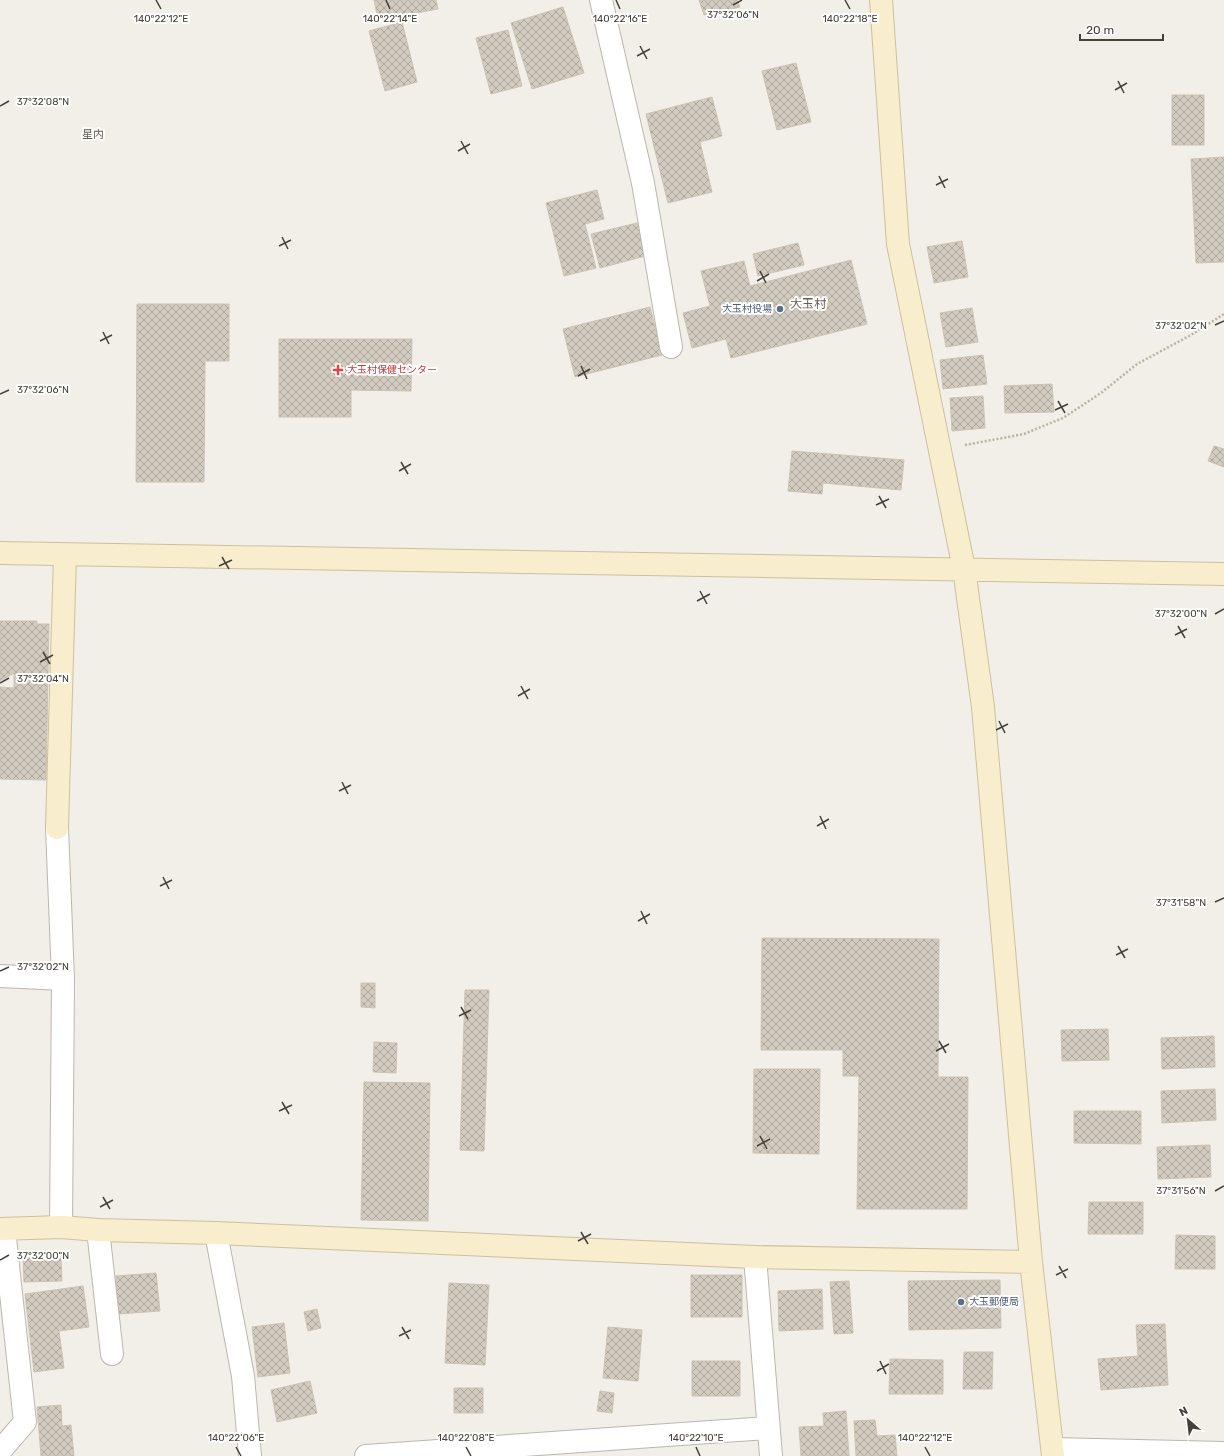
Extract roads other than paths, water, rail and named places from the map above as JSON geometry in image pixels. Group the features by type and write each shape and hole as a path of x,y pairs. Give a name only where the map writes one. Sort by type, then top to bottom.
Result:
{"street":[{"path":"601,0 643,183 671,347"},
{"path":"881,0 898,244 964,569 983,707 1031,1262 1053,1452 1224,1453"},
{"path":"0,554 1224,574"},
{"path":"62,1227 63,979 58,828 65,555"},
{"path":"0,976 63,979"},
{"path":"0,1451 25,1422 2,1229 62,1227 98,1230 216,1233 756,1257 1031,1262"},
{"path":"98,1230 112,1354"},
{"path":"216,1233 243,1376 250,1456"},
{"path":"756,1257 771,1456"},
{"path":"366,1456 768,1428"}],"place":[{"name":"大玉村役場","path":"780,309"},
{"name":"大玉村保健センター","path":"338,370"},
{"name":"大玉郵便局","path":"961,1302"}],"district":[{"name":"星内","path":"93,134"},
{"name":"大玉村","path":"808,304"}]}
